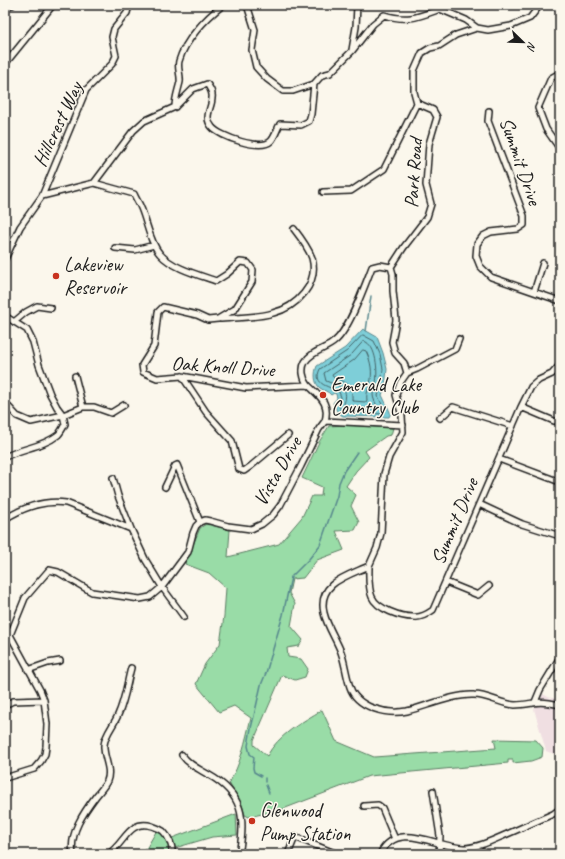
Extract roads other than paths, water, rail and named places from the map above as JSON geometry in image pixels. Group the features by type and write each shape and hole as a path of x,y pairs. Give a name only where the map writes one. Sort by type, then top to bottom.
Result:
{"street":[{"path":"5,7 12,5"},
{"path":"5,64 53,5"},
{"name":"Hillcrest Way","path":"5,258 20,227 42,196 86,90 112,64 116,56 112,37 114,29 127,13 129,5"},
{"path":"175,106 175,98 180,81 179,62 186,44 223,5"},
{"path":"247,5 255,30 252,50 256,66 267,79 283,91 293,91 314,84 322,75 330,72 352,51 373,24 384,15 398,19 414,18 440,9 466,20 477,28 488,30 512,26 530,18 540,5"},
{"path":"352,51 356,27 357,5"},
{"path":"417,103 414,92 414,70 422,53 430,48 439,46 456,35 477,28"},
{"path":"560,73 551,78 538,108 546,129 560,149"},
{"path":"94,183 111,159 144,121 175,106 193,89 207,84 211,90 212,98 207,116 211,126 220,134 250,144 263,145 272,140 280,124 301,125 309,121 314,84"},
{"name":"Park Road","path":"323,192 351,191 384,168 417,103 433,110 437,117 429,144 426,185 431,204 427,217 391,267"},
{"name":"Summit Drive","path":"489,110 488,121 524,216 524,225 518,229 491,232 483,236 477,244 476,256 480,266 491,277 560,301"},
{"path":"42,196 94,183 134,194 141,208 154,245 159,254 170,262 216,281 227,274 240,262 248,263 253,270 252,282 235,309 218,319"},
{"path":"218,319 273,313 282,310 305,293 312,276 312,258 306,244 294,229"},
{"path":"115,248 135,250 154,245"},
{"path":"534,292 543,263"},
{"path":"403,425 326,421 328,413 325,403 308,385 304,377 305,361 336,341 347,324 372,267 380,265 391,267 393,274 396,320 392,342 396,353 404,363 407,373"},
{"path":"14,322 26,312 37,306 51,308"},
{"name":"Oak Knoll Drive","path":"218,319 208,320 197,315 163,306 158,312 154,346 142,365 143,372 158,378 182,376 246,388 308,385"},
{"path":"5,316 27,330 33,342 39,365 50,394 63,416 65,424 59,434 44,443 15,452 5,457"},
{"path":"459,339 455,349 407,373 400,383 396,395 402,416 403,434 389,457 384,474 381,533 377,548 369,566 332,584 327,590 323,605 324,614 343,659 353,693 360,701 376,709 391,712 404,711 457,697 474,695 513,705 522,705 534,702 560,705"},
{"name":"Summit Drive","path":"369,566 372,598 378,605 399,615 413,618 424,616 433,610 521,407 534,384 552,374 560,365"},
{"path":"75,376 83,406"},
{"path":"182,376 206,412 232,441 240,469 244,471 288,435"},
{"path":"5,403 17,416 31,422 63,416 83,406 94,407 111,413 124,405"},
{"path":"440,418 453,407 513,426"},
{"path":"521,407 554,421"},
{"name":"Vista Drive","path":"200,522 206,520 228,526 251,529 262,524 280,506 319,429 326,421"},
{"path":"499,459 560,482"},
{"path":"10,635 25,598 49,570 58,572 92,592 140,599 150,597 162,587 188,552 193,533 196,526 200,522 177,465 175,466 166,487"},
{"path":"113,478 118,496 131,529 146,559 162,587 184,616"},
{"path":"5,519 28,506 46,502 57,502 66,503 131,529"},
{"path":"479,504 522,524 560,536"},
{"path":"446,582 478,595 489,586"},
{"path":"5,624 28,670 40,690 44,700 46,724 45,754 41,761 34,769 5,778"},
{"path":"534,702 560,657"},
{"path":"28,670 60,660"},
{"path":"73,854 73,837 76,829 90,805 107,781 108,771 104,745 107,735 118,716 131,668"},
{"path":"5,704 13,701 44,700"},
{"path":"182,756 187,762 221,782 230,791 238,804 243,828 239,854"},
{"path":"433,791 440,836 439,854"},
{"path":"364,806 378,806 382,808 395,839"},
{"path":"380,854 388,843 395,839 411,837 462,848 478,846 554,814 560,809"},
{"path":"108,854 119,845 133,828 138,825 146,825 162,831 168,837 171,844 172,854"},
{"path":"288,854 295,837 337,854"}],"water":[{"path":"363,329 377,337 383,353 387,369 385,387 382,395 390,412 389,417 343,416 338,413 333,403 337,398 336,394 334,393 331,395 321,389 316,381 315,372 317,366 345,348"}],"waterway":[{"path":"366,331 371,296"},
{"path":"261,776 254,772 254,757 250,754 248,746 261,685 283,615 291,577 309,559 320,545 337,496 339,483 344,471 357,452"},
{"path":"266,785 269,793"}],"place":[{"name":"Lakeview Reservoir","path":"56,276"},
{"name":"Emerald Lake Country Club","path":"323,395"},
{"name":"Glenwood Pump Station","path":"252,821"}]}
